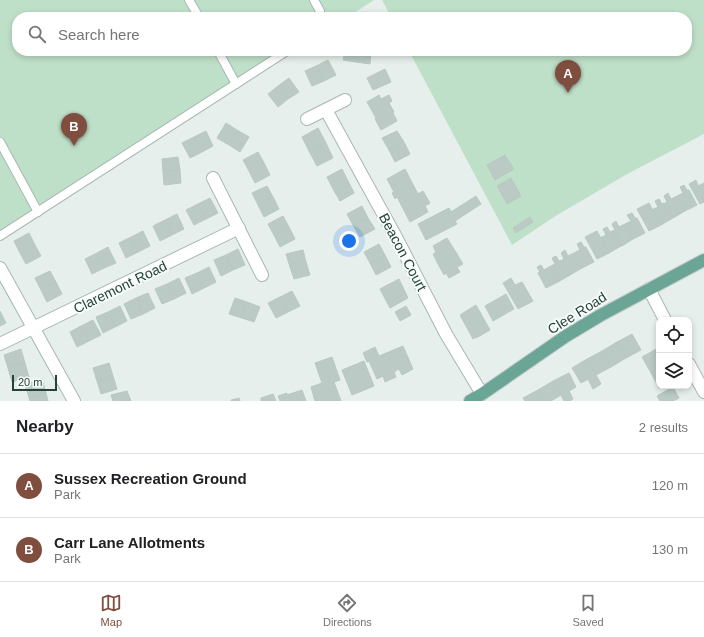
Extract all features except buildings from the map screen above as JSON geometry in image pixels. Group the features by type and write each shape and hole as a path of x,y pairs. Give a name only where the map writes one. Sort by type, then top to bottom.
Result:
{"main road":[{"name":"Clee Road","path":"470,401 601,314 704,260"}],"street":[{"path":"307,119 346,100"},
{"name":"Beacon Court","path":"326,110 397,239 446,334 482,394"},
{"path":"213,178 262,275"},
{"name":"Claremont Road","path":"0,344 239,228"},
{"path":"0,268 74,401"},
{"path":"649,289 664,317"},
{"path":"692,370 704,392"}],"lane":[{"path":"189,0 196,12"},
{"path":"314,0 320,12"},
{"path":"221,56 236,84"},
{"path":"0,236 279,56"},
{"path":"0,142 38,212"}],"green space":[{"path":"0,0 374,0 356,12 12,12 12,56 287,56 0,241"},
{"path":"382,0 704,0 704,134 629,173 557,215 512,245 412,56 692,56 692,12 388,12"}],"place":[{"name":"Sussex Recreation Ground","path":"568,93"},
{"name":"Carr Lane Allotments","path":"74,146"}]}
